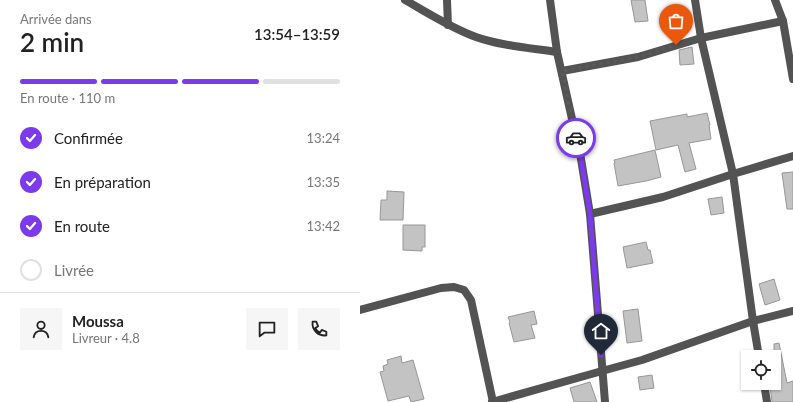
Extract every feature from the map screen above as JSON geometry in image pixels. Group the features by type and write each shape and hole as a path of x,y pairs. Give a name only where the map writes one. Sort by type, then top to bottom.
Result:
{"street":[{"path":"405,0 448,25 476,37 496,43 557,52"},
{"path":"447,0 448,25"},
{"path":"550,0 557,52 581,159 590,214 605,402"},
{"path":"695,0 701,38 733,174 758,350"},
{"path":"775,0 783,20 793,79"},
{"path":"562,71 638,57 701,38 783,20"},
{"path":"590,214 663,197 793,156"},
{"path":"360,310 441,288 454,287 464,290 471,300 493,402 642,360 753,321 793,311"},
{"path":"765,390 767,402"}],"building":[{"path":"631,0 645,0 648,21 635,22"},
{"path":"688,12 690,28 675,29 674,13"},
{"path":"692,47 694,64 680,65 679,50"},
{"path":"707,113 711,139 689,143 696,169 685,172 678,145 656,150 650,121 687,114 687,117"},
{"path":"655,150 661,177 618,186 614,160"},
{"path":"793,172 793,209 787,209 782,173"},
{"path":"387,191 404,192 403,220 380,220 381,200 387,200"},
{"path":"722,197 724,213 711,215 708,199"},
{"path":"403,225 425,225 425,247 422,247 422,251 403,250"},
{"path":"646,242 648,250 650,250 653,263 627,268 623,247"},
{"path":"774,279 780,300 765,305 759,284"},
{"path":"638,309 642,341 627,343 623,311"},
{"path":"534,311 537,324 531,325 535,338 514,342 508,317"},
{"path":"779,343 780,350 774,350 774,344"},
{"path":"781,353 787,383 793,381 793,402 772,402 770,390 781,390"},
{"path":"401,356 402,363 413,360 424,399 411,402 409,396 388,401 380,372 384,371 383,366 388,364 387,360"},
{"path":"652,375 654,388 640,390 638,377"},
{"path":"590,382 597,402 574,402 570,388"}],"way so far":[{"path":"576,138 562,71 638,57 676,45"}],"route":[{"path":"576,138 590,214 601,355"}]}
